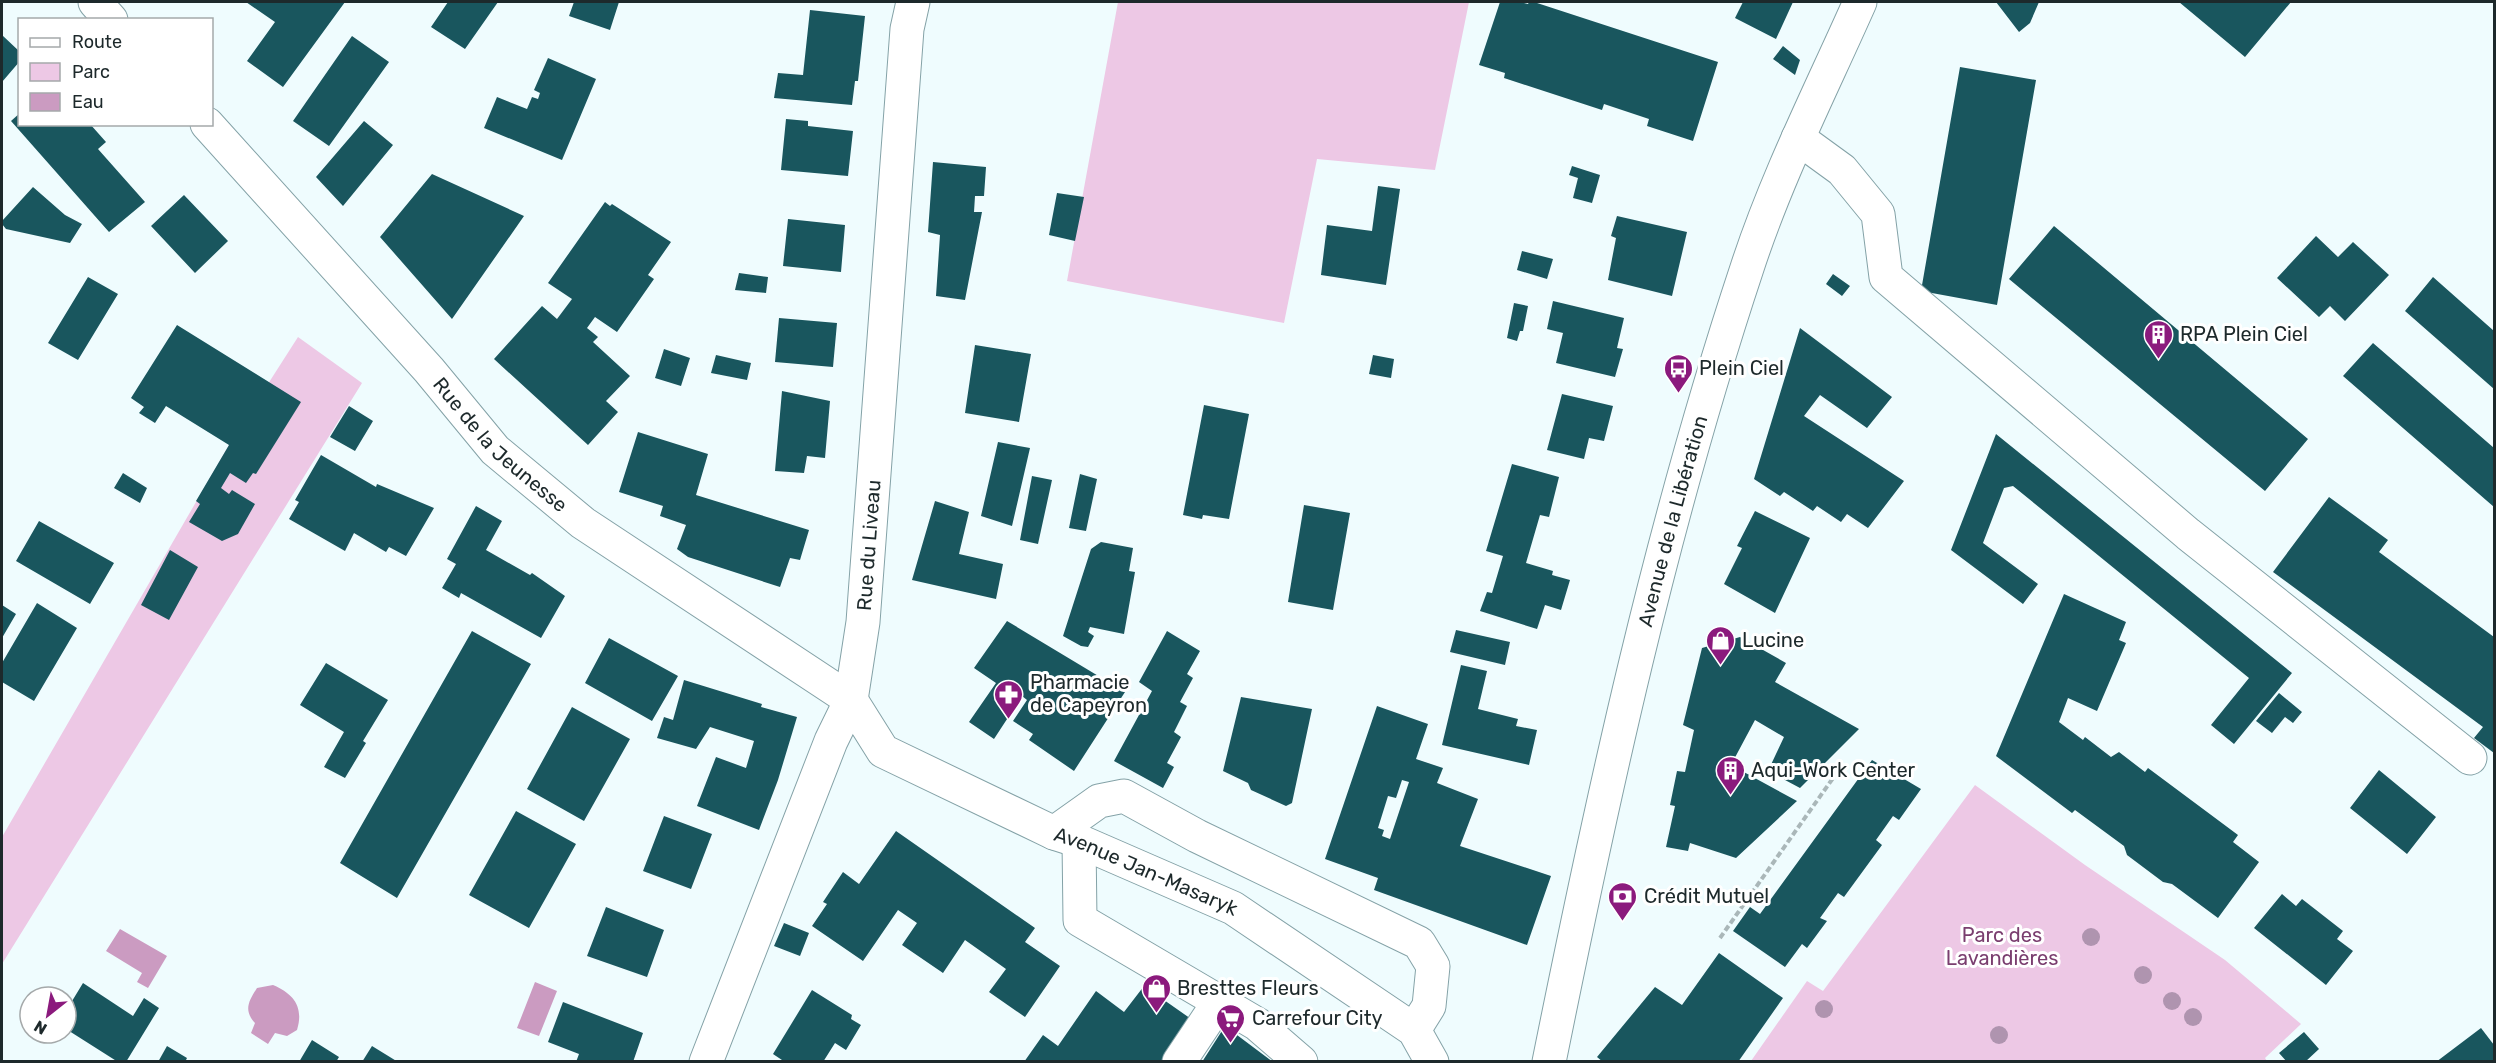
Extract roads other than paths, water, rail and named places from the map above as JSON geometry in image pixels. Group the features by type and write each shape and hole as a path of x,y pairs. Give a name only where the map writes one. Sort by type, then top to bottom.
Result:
{"street":[{"path":"95,2 109,18"},
{"name":"Rue du Liveau","path":"706,1062 823,761 851,700 863,622 907,29 913,2"},
{"name":"Avenue de la Libération","path":"1549,1062 1583,891 1632,675 1696,434 1748,267 1798,138 1860,2"},
{"name":"Rue de la Jeunesse","path":"209,126 429,370 495,450 583,523 851,700"},
{"path":"1798,138 1842,170 1878,214 1886,277 2188,534 2470,758"},
{"name":"Avenue Jan-Masaryk","path":"851,700 883,751 1067,837 1233,908 1414,1030 1432,1062"},
{"path":"1300,1062 1257,1024 1080,920 1067,837 1099,801 1124,795 1190,832 1419,943 1433,966 1430,1006 1414,1030"},
{"path":"1179,1062 1219,1002"}],"water":[{"path":"120,929 167,956 148,988 137,982 142,973 106,951"},
{"path":"535,982 557,991 539,1036 517,1028"},
{"path":"273,985 287,993 296,1002 299,1022 297,1030 287,1036 275,1033 268,1044 251,1033 255,1023 249,1014 248,1006 257,988"}],"place":[{"name":"RPA Plein Ciel","path":"2159,360"},
{"name":"Plein Ciel","path":"1678,394"},
{"name":"Lucine","path":"1721,666"},
{"name":"Pharmacie de Capeyron","path":"1009,720"},
{"name":"Aqui-Work Center","path":"1730,796"},
{"name":"Crédit Mutuel","path":"1623,922"},
{"name":"Bresttes Fleurs","path":"1156,1014"},
{"name":"Carrefour City","path":"1231,1044"}],"park label":[{"name":"Parc des Lavandières","path":"2002,946"}]}
